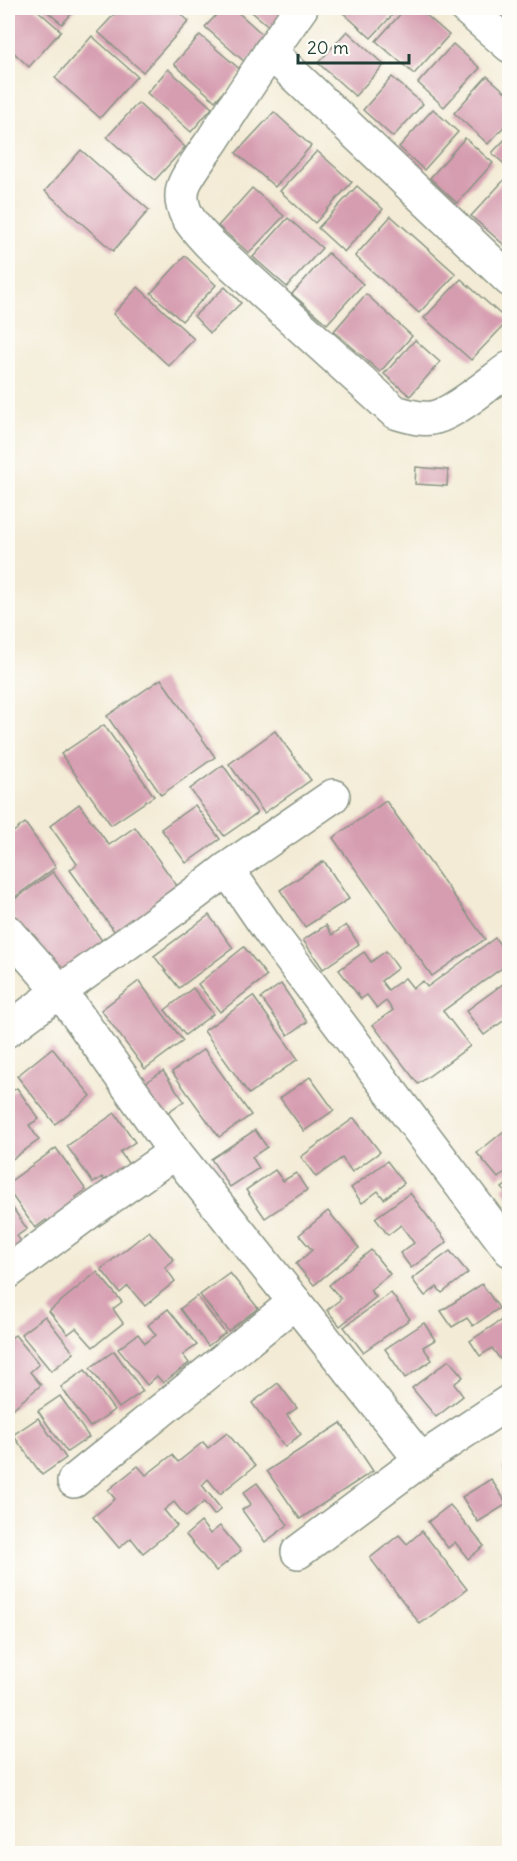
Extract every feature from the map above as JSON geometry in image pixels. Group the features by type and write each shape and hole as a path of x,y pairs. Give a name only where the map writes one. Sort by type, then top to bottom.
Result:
{"street":[{"path":"301,8 270,52 183,188 183,207 191,223 210,244 395,412 414,418 436,417 467,400 510,368"},
{"path":"270,52 510,280"},
{"path":"8,1030 173,912 227,869 333,796"},
{"path":"227,869 271,933 510,1250"},
{"path":"8,932 60,991 175,1152 421,1460"},
{"path":"8,1272 88,1212 175,1152"},
{"path":"74,1481 295,1302"},
{"path":"298,1552 421,1460 510,1401"}],"building":[{"path":"8,8 35,8 61,31 29,67 8,47"},
{"path":"43,8 77,8 62,24"},
{"path":"120,8 173,8 189,21 143,72 98,32"},
{"path":"223,8 233,8 268,39 246,63 205,27"},
{"path":"247,8 290,8 271,28"},
{"path":"342,8 399,8 371,38 340,10"},
{"path":"406,8 418,8 449,35 414,74 376,41"},
{"path":"347,31 384,65 355,96 318,63"},
{"path":"200,35 242,71 215,101 174,64"},
{"path":"92,36 137,76 100,118 55,78"},
{"path":"453,44 480,68 444,107 418,83"},
{"path":"168,69 212,108 191,132 147,93"},
{"path":"487,76 510,96 510,120 488,144 454,113"},
{"path":"392,77 423,104 393,137 363,110"},
{"path":"138,103 185,147 155,180 107,137"},
{"path":"433,109 458,132 424,170 399,147"},
{"path":"274,112 311,146 275,187 236,153"},
{"path":"510,134 510,169 492,153"},
{"path":"465,138 493,163 457,203 430,178"},
{"path":"81,150 149,210 113,251 45,191"},
{"path":"317,151 352,182 315,223 280,191"},
{"path":"505,179 510,183 510,250 471,216"},
{"path":"357,186 383,209 344,252 318,228"},
{"path":"252,188 284,216 249,253 218,226"},
{"path":"391,216 456,274 419,313 355,256"},
{"path":"288,218 322,248 287,287 253,257"},
{"path":"328,253 363,284 327,324 292,294"},
{"path":"185,256 216,285 182,321 151,293"},
{"path":"461,279 508,321 471,360 424,318"},
{"path":"138,287 194,339 169,366 113,314"},
{"path":"225,287 241,303 210,333 194,316"},
{"path":"366,294 412,336 380,372 334,331"},
{"path":"415,340 440,362 410,396 384,374"},
{"path":"416,467 448,470 447,486 415,484"},
{"path":"161,679 215,757 161,795 107,716"},
{"path":"104,725 154,796 111,825 61,754"},
{"path":"275,731 311,780 264,813 229,764"},
{"path":"223,765 257,813 224,836 190,789"},
{"path":"386,801 485,939 432,976 333,838"},
{"path":"79,804 109,845 135,827 180,890 117,935 70,870 77,864 50,826"},
{"path":"195,805 220,839 186,863 161,829"},
{"path":"25,823 56,867 8,902 8,836"},
{"path":"324,861 349,899 305,927 280,890"},
{"path":"53,872 106,946 57,980 8,911 8,904"},
{"path":"209,915 233,948 179,988 154,956"},
{"path":"326,925 332,935 346,925 359,944 323,969 303,940"},
{"path":"495,938 510,958 510,962 443,1011 470,1046 418,1084 373,1025 393,1010 386,1001 377,1008 367,995 361,999 339,970 364,952 371,962 386,951 398,968 381,981 388,990 405,978 413,988 423,981 427,987"},
{"path":"244,947 267,976 220,1012 198,984"},
{"path":"139,981 183,1041 145,1069 101,1010"},
{"path":"507,981 510,985 510,1016 484,1035 466,1011"},
{"path":"281,984 307,1022 288,1035 261,998"},
{"path":"193,988 213,1014 185,1035 165,1010"},
{"path":"253,996 298,1059 249,1094 204,1031"},
{"path":"52,1048 91,1096 55,1124 17,1076"},
{"path":"204,1049 251,1115 219,1137 172,1072"},
{"path":"163,1071 184,1101 162,1116 141,1086"},
{"path":"310,1077 334,1110 304,1131 280,1098"},
{"path":"17,1088 39,1119 29,1125 39,1140 8,1162 8,1094"},
{"path":"115,1113 135,1142 120,1152 133,1170 109,1186 102,1177 93,1183 67,1146"},
{"path":"354,1118 380,1152 352,1172 342,1158 316,1177 301,1157"},
{"path":"255,1130 267,1147 252,1157 259,1168 230,1187 211,1159"},
{"path":"504,1131 510,1138 510,1176 506,1171 498,1178 477,1153"},
{"path":"56,1148 86,1190 76,1197 83,1206 53,1228 46,1220 35,1228 8,1190 8,1183"},
{"path":"387,1161 404,1183 384,1199 378,1191 362,1203 351,1188"},
{"path":"275,1170 283,1181 296,1173 307,1190 265,1218 246,1190"},
{"path":"510,1182 510,1198 502,1188"},
{"path":"410,1193 447,1242 411,1268 400,1253 414,1243 401,1225 388,1235 375,1218"},
{"path":"8,1201 27,1229 17,1236 23,1244 8,1256"},
{"path":"328,1211 359,1248 314,1285 296,1264 312,1250 299,1235"},
{"path":"149,1231 174,1260 165,1267 175,1281 145,1306 128,1286 120,1293 101,1269"},
{"path":"371,1250 390,1274 370,1290 376,1297 340,1326 327,1310 341,1299 329,1285"},
{"path":"450,1251 468,1273 442,1293 437,1287 425,1296 412,1279"},
{"path":"97,1272 122,1302 113,1309 123,1323 93,1347 76,1328 68,1334 49,1311"},
{"path":"230,1273 258,1308 228,1331 200,1295"},
{"path":"482,1284 499,1308 473,1326 467,1318 452,1327 441,1311"},
{"path":"391,1293 410,1319 363,1352 344,1327"},
{"path":"197,1296 225,1333 208,1346 180,1309"},
{"path":"168,1309 197,1345 183,1355 189,1363 163,1383 157,1376 147,1385 118,1349 138,1334 145,1343 156,1335 148,1325"},
{"path":"45,1316 74,1353 51,1371 21,1334"},
{"path":"506,1317 510,1322 510,1352 500,1359 492,1348 480,1356 470,1341"},
{"path":"424,1323 435,1340 423,1347 432,1360 405,1378 385,1349"},
{"path":"15,1335 39,1364 30,1372 41,1385 10,1411 8,1407 8,1340"},
{"path":"114,1351 143,1391 119,1408 90,1368"},
{"path":"449,1360 463,1377 454,1384 463,1396 436,1417 412,1388"},
{"path":"85,1370 114,1410 90,1427 61,1387"},
{"path":"278,1383 297,1408 287,1415 301,1434 285,1447 252,1403"},
{"path":"60,1396 89,1437 67,1452 38,1411"},
{"path":"38,1418 66,1458 42,1475 13,1435"},
{"path":"341,1423 373,1471 300,1519 267,1471"},
{"path":"227,1433 255,1466 220,1494 208,1479 202,1485 221,1509 214,1515 204,1502 186,1517 174,1502 164,1510 177,1526 143,1553 131,1538 119,1548 93,1517 115,1499 108,1490 138,1466 146,1475 172,1455 178,1462 203,1442 208,1448"},
{"path":"510,1462 510,1478 502,1468"},
{"path":"491,1479 507,1504 478,1522 462,1497"},
{"path":"257,1483 288,1525 265,1542 242,1510 251,1504 243,1493"},
{"path":"450,1505 484,1546 468,1559 455,1542 448,1548 428,1522"},
{"path":"201,1522 210,1534 220,1526 241,1551 216,1571 186,1535"},
{"path":"422,1531 467,1589 420,1624 370,1558 399,1535 407,1544"}]}
